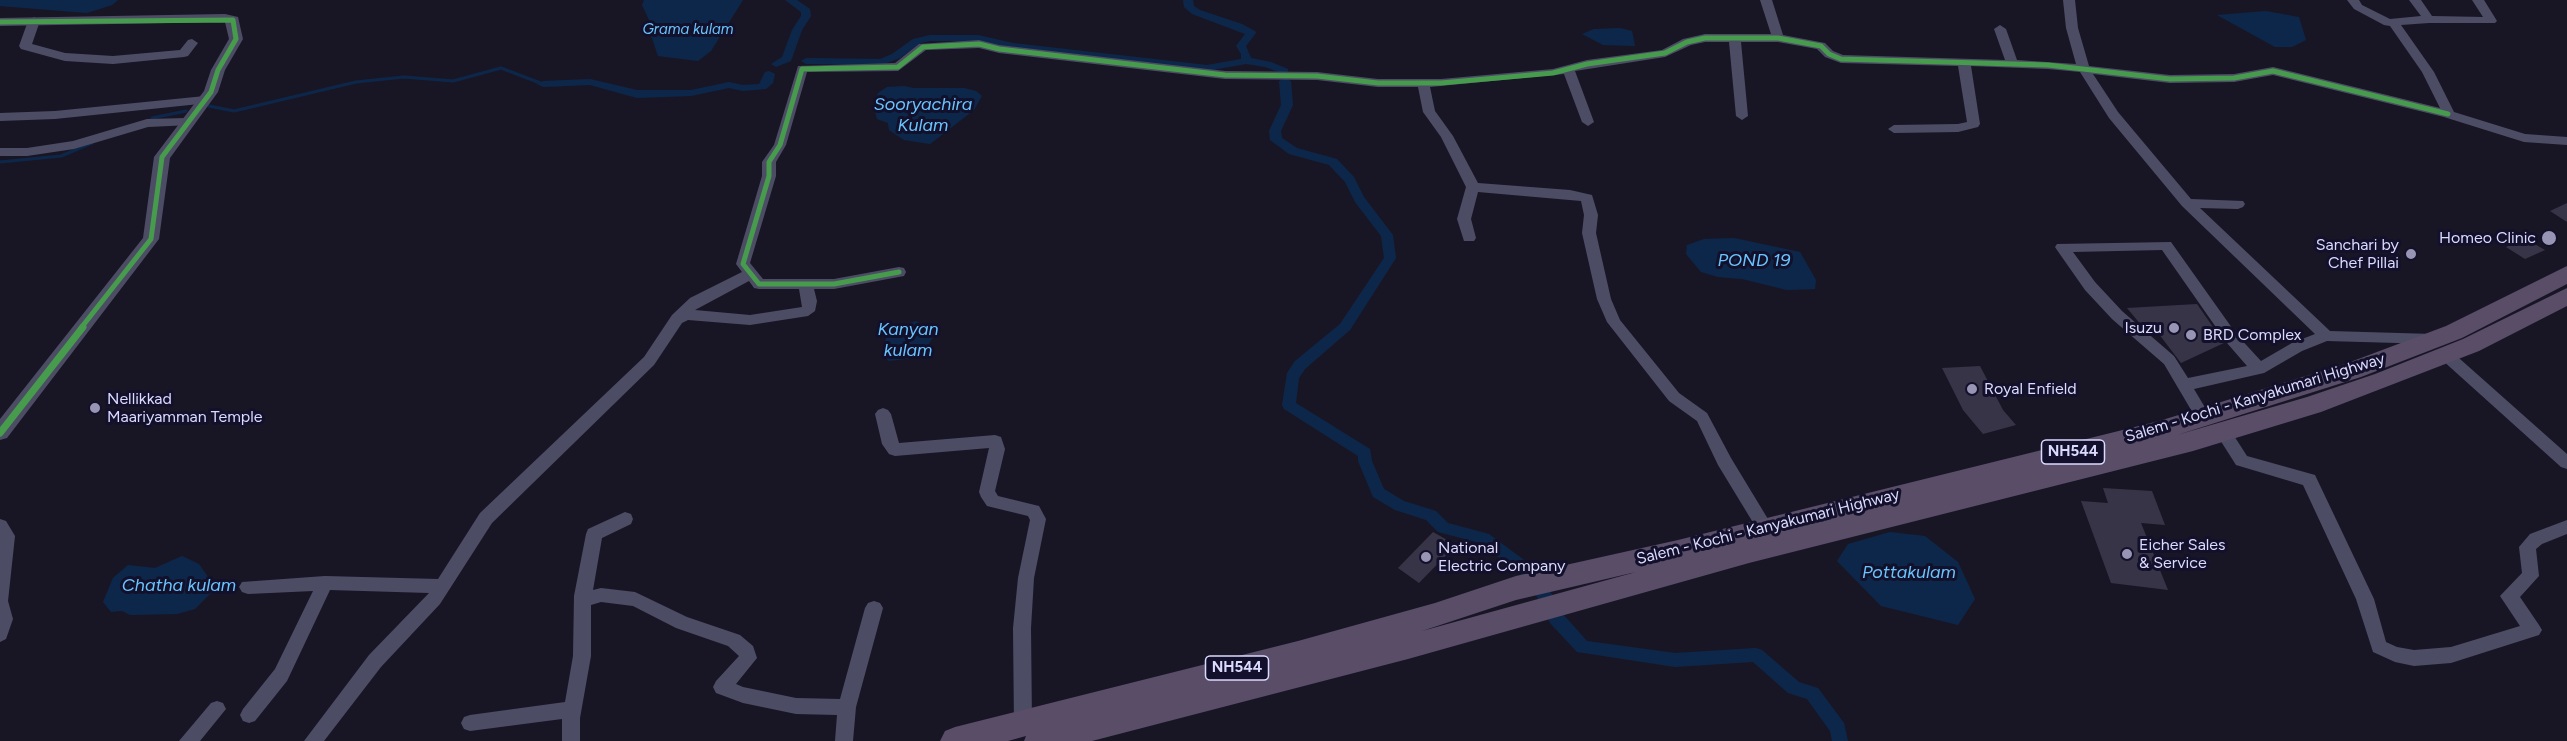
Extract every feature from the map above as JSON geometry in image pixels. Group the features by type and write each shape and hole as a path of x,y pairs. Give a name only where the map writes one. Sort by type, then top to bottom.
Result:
{"highway":[{"name":"Salem - Kochi - Kanyakumari Highway","path":"1568,588 1766,529 2159,431 2202,416 2451,343 2567,274"},
{"name":"Salem - Kochi - Kanyakumari Highway","path":"955,741 1031,732 1408,646 1522,599 1749,552 2223,432 2312,405 2451,343 2567,296"}],"street":[{"path":"1766,0 1778,38"},
{"path":"2069,0 2072,28 2083,67 2112,116 2187,203 2326,336"},
{"path":"2352,0 2358,7 2388,23 2429,19 2491,21 2478,0"},
{"path":"2415,0 2429,19"},
{"path":"0,22 225,18 232,20 236,39 205,100 162,157 151,239 0,433"},
{"path":"33,21 24,46 65,57 113,60 184,53 192,43"},
{"path":"2393,22 2428,72 2445,103 2448,114"},
{"path":"2000,29 2012,64"},
{"path":"899,272 834,284 806,286 759,284 743,264 769,176 769,162 780,145 802,69 898,67 923,47 979,44 999,49 1226,75 1317,76 1378,83 1423,83 1553,73 1665,53 1687,42 1705,38 1778,38 1821,46 1829,54 1841,59 2083,67 2170,79 2234,78 2273,71 2338,85 2448,114 2524,138 2567,141"},
{"path":"1735,38 1742,116"},
{"path":"1894,129 1958,128 1974,124 1964,64"},
{"path":"1568,69 1588,122"},
{"path":"1423,83 1429,112 1447,136 1473,187 1464,219 1469,238"},
{"path":"0,117 55,115 205,100"},
{"path":"0,152 27,152 74,145 147,123 187,122"},
{"path":"1473,187 1562,193 1587,198 1591,215 1589,232 1611,317 1674,397 1701,417 1710,429 1724,461 1766,529"},
{"path":"2187,203 2238,204"},
{"path":"2202,416 2169,360 2117,315 2090,286 2062,247 2166,244 2232,339 2259,369"},
{"path":"313,741 375,661 434,599 486,518 649,361 677,319 695,302 751,274"},
{"path":"677,319 687,315 750,320 808,311 810,301 806,286"},
{"path":"2184,385 2259,369 2297,347 2326,336 2451,343 2567,462"},
{"path":"883,414 890,444 895,450 995,441 997,449 987,492 993,501 1033,511 1038,519 1026,578 1022,628 1031,732"},
{"path":"2223,432 2242,461 2309,480 2365,599 2379,647 2394,654 2414,658 2451,656 2533,630 2509,596 2531,576 2527,547 2536,539 2567,527"},
{"path":"571,741 573,709 582,656 584,600 594,534 625,519"},
{"path":"0,526 7,536 0,601 4,619 0,633"},
{"path":"248,587 325,583 442,586"},
{"path":"249,715 281,675 325,583"},
{"path":"584,600 601,595 635,599 682,623 734,640 747,652 748,658 722,687 743,695 796,706 847,707"},
{"path":"844,741 847,707 874,608"},
{"path":"188,741 217,709"},
{"path":"470,723 573,709"}],"water":[{"path":"0,0 118,0 112,5 87,13 0,6"},
{"name":"Grama kulam","path":"644,0 743,0 711,51 698,61 658,56 652,38 643,29 643,25 649,20 642,5"},
{"path":"2266,11 2299,17 2306,40 2292,47 2275,47 2217,15"},
{"path":"1620,28 1632,31 1635,46 1603,45 1582,34 1594,29"},
{"name":"Sooryachira Kulam","path":"887,87 964,88 976,91 982,96 974,110 930,144 904,140 889,130 888,123 877,119 873,104 878,93"},
{"name":"POND 19","path":"1734,238 1800,252 1816,280 1815,289 1787,290 1742,279 1718,277 1701,272 1686,254 1687,245 1704,239"},
{"name":"Kanyan kulam","path":"916,321 929,328 933,337 921,357 889,361 882,355 888,329"},
{"name":"Pottakulam","path":"1890,532 1925,536 1958,562 1975,599 1958,625 1881,606 1837,561 1848,544"},
{"name":"Chatha kulam","path":"182,556 199,564 208,577 215,581 211,593 195,609 177,614 130,615 122,611 111,612 103,602 113,578 128,565 155,568"}],"building":[{"path":"2567,203 2567,222 2550,211"},
{"path":"2526,239 2545,250 2525,259 2506,247"},
{"name":"BRD Complex","path":"2197,304 2224,343 2181,363 2155,329 2142,326 2127,308"},
{"name":"Royal Enfield","path":"1980,366 2003,410 2016,425 1983,434 1963,410 1942,368"},
{"name":"Eicher Sales & Service","path":"2103,488 2152,491 2165,525 2141,523 2168,590 2111,583 2081,501 2108,503"},
{"name":"National Electric Company","path":"1433,532 1456,545 1419,583 1398,568"}],"waterway":[{"path":"776,64 787,59 797,30 806,16 806,11 790,0"},
{"path":"1188,0 1189,7 1196,12 1238,26 1251,33 1241,46 1246,54 1246,61"},
{"path":"806,61 882,62 896,56 917,41 930,38 978,38 1013,46 1207,68 1246,61"},
{"path":"1246,61 1267,64 1284,71"},
{"path":"209,106 234,111 356,82 404,77 453,81 501,68 543,84"},
{"path":"543,84 590,82 637,94 691,93 729,85 743,88 762,87 767,83 769,74"},
{"path":"1285,81 1287,105 1275,131 1276,140 1293,151 1333,162 1350,180 1359,199 1387,235 1390,258 1345,327 1300,365 1292,377 1289,405 1365,453 1365,461 1378,493 1400,506 1431,515 1443,528 1484,538 1534,576 1556,618 1583,647 1675,660 1756,655 1794,688 1812,693 1838,728 1840,741"},
{"path":"152,118 186,111"},
{"path":"0,162 61,156 92,143"}],"cycle path":[{"path":"0,22 225,18 233,20 236,39 218,70 211,92 162,157 151,239 0,433"},
{"path":"899,272 834,284 759,284 743,264 769,176 769,162 780,145 802,69 898,67 923,47 979,44 999,49 1225,75 1317,76 1378,83 1441,83 1553,73 1587,64 1665,53 1687,42 1705,38 1778,38 1821,46 1829,54 1841,59 2048,65 2170,79 2234,78 2273,71 2297,75 2448,114"}],"place":[{"name":"Homeo Clinic","path":"2549,238"},
{"name":"Sanchari by Chef Pillai","path":"2411,254"},
{"name":"Isuzu","path":"2174,328"},
{"name":"BRD Complex","path":"2191,335"},
{"name":"Royal Enfield","path":"1972,389"},
{"name":"Nellikkad Maariyamman Temple","path":"95,408"},
{"name":"Eicher Sales & Service","path":"2127,554"},
{"name":"National Electric Company","path":"1426,557"}]}
